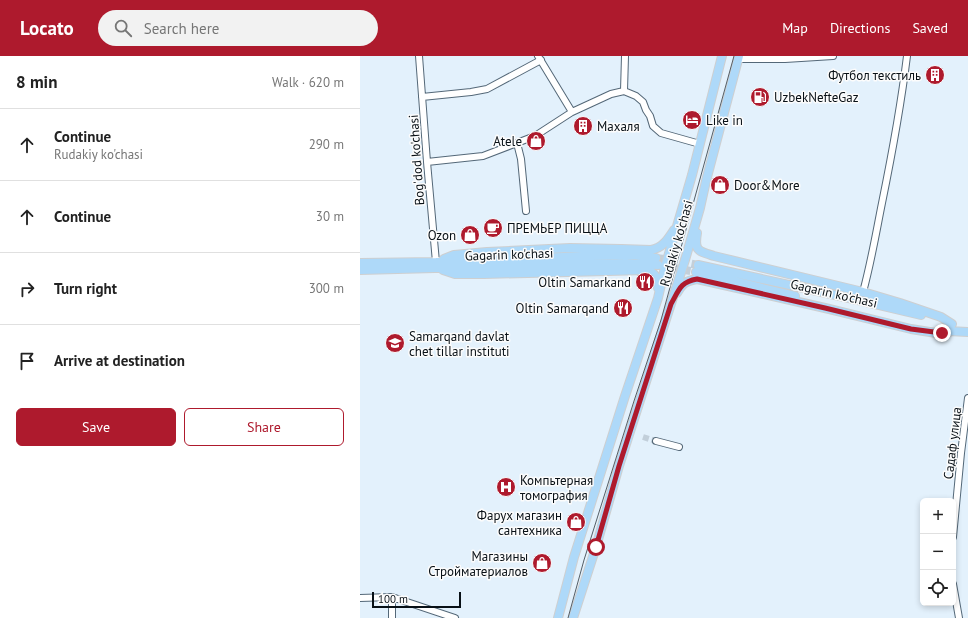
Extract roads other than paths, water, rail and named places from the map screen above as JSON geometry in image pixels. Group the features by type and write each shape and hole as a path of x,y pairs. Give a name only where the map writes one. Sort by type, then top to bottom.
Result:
{"main road":[{"name":"Rudakiy ko'chasi","path":"558,618 574,557 658,298 665,267 692,175 722,56"},
{"name":"Rudakiy ko'chasi","path":"573,618 596,547 619,466 685,260 739,57"},
{"path":"692,175 706,181"},
{"path":"671,304 683,284 697,279 911,329 942,333 953,328 941,317 900,303 863,292 714,256 700,251 697,249 695,244 699,210"},
{"path":"436,265 454,255 487,252 570,248 655,249 662,246 679,220"},
{"name":"Gagarin ko'chasi","path":"360,270 612,255 635,256 657,261"},
{"name":"Gagarin ko'chasi","path":"360,263 436,265"},
{"path":"436,265 455,274 646,270 653,273 657,278 658,298"},
{"name":"Gagarin ko'chasi","path":"697,268 929,328 953,328 968,331"},
{"path":"625,396 640,401"}],"street":[{"name":"Bog'dod ko'chasi","path":"419,56 436,265"},
{"path":"624,91 625,56"},
{"path":"739,57 785,59 833,56"},
{"path":"863,292 869,270 889,171 903,92 907,56"},
{"path":"422,97 487,89 540,58 572,112"},
{"path":"427,162 484,156 535,136 572,112 611,94 624,91 636,96 643,102 654,126 661,133 700,144"},
{"path":"517,143 521,159 526,211"},
{"name":"Садаф улица","path":"953,534 968,398"},
{"path":"656,441 679,447"},
{"path":"392,597 392,618"},
{"path":"360,598 392,597 455,618"},
{"path":"956,601 959,618"}],"tunnel":[{"path":"656,258 698,265"},
{"path":"659,265 696,272"},
{"path":"643,437 656,441"}],"tram line":[{"path":"568,618 584,560 661,320 734,56"}],"place":[{"name":"Футбол текстиль","path":"935,75"},
{"name":"UzbekNefteGaz","path":"760,97"},
{"name":"Like in","path":"692,120"},
{"name":"Махаля","path":"583,126"},
{"name":"Atele","path":"536,141"},
{"name":"Door&More","path":"720,185"},
{"name":"ПРЕМЬЕР ПИЦЦА","path":"493,228"},
{"name":"Ozon","path":"470,235"},
{"name":"Oltin Samarkand","path":"645,282"},
{"name":"Oltin Samarqand","path":"623,308"},
{"name":"Samarqand davlat chet tillar instituti","path":"395,343"},
{"name":"Компьтерная томография","path":"506,487"},
{"name":"Фарух магазин сантехника","path":"576,522"},
{"name":"Магазины Стройматериалов","path":"542,563"}]}
